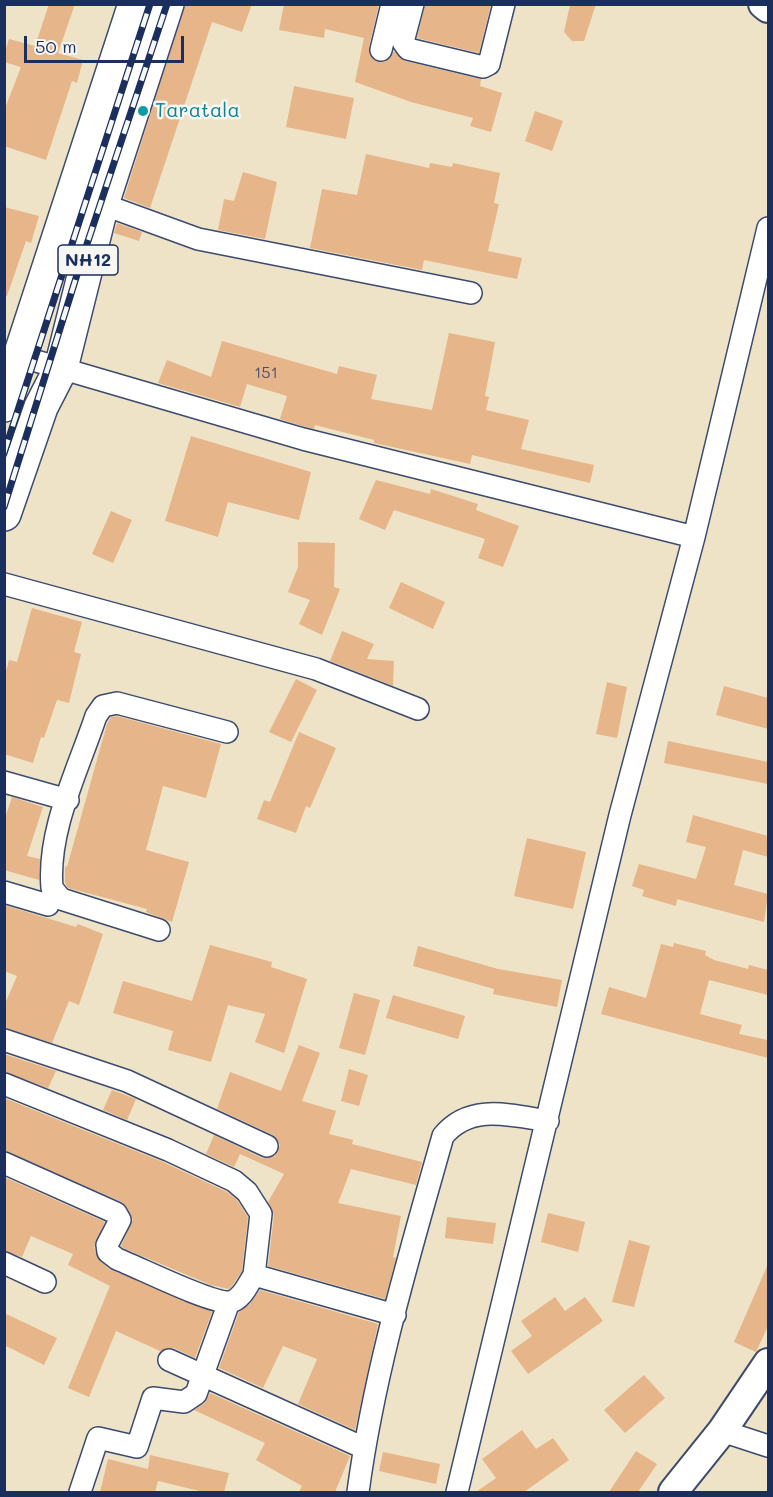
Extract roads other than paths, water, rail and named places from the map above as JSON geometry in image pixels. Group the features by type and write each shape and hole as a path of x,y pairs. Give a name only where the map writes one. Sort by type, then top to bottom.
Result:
{"highway":[{"name":"NH12","path":"4,405 16,343 135,4"},
{"name":"NH12","path":"4,514 41,408 61,368 102,204 167,4"}],"main road":[{"path":"763,4 768,8"},
{"path":"673,1492 722,1431 768,1363"}],"street":[{"path":"381,50 392,4"},
{"path":"413,4 403,42 408,49 483,67 489,64 504,4"},
{"path":"102,204 198,239 471,293"},
{"path":"457,1492 620,815 694,537 768,228"},
{"path":"16,343 61,368 303,439 694,537"},
{"path":"4,584 315,669 418,709"},
{"path":"159,930 61,899 52,888 53,851 96,716 103,706 117,703 227,732"},
{"path":"4,782 68,800"},
{"path":"4,891 48,905"},
{"path":"4,1040 127,1081 267,1146"},
{"path":"4,1084 168,1149 234,1181 247,1192 261,1214 254,1275 242,1295 229,1302 210,1298 117,1259 108,1252 106,1245 120,1220 116,1213 4,1163"},
{"path":"358,1492 364,1448 395,1315 442,1136 453,1124 468,1116 494,1112 548,1121"},
{"path":"4,1263 45,1282"},
{"path":"254,1275 395,1315"},
{"path":"80,1492 98,1438 137,1448 153,1398 184,1402 196,1394 229,1302"},
{"path":"169,1360 364,1448"},
{"path":"722,1431 768,1446"}],"railway":[{"path":"4,453 150,4"},
{"path":"4,507 81,262 167,4"}],"place":[{"name":"Taratala","path":"143,111"}]}
